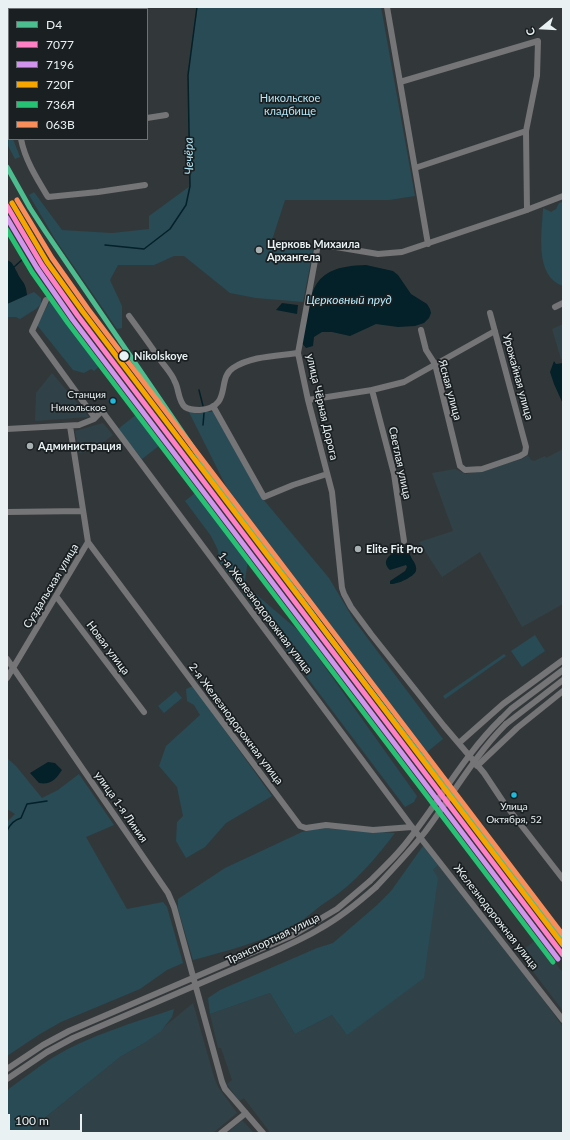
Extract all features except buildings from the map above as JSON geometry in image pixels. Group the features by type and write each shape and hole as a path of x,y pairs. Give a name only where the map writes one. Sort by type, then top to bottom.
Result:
{"street":[{"path":"387,7 428,244"},
{"path":"400,82 538,42 537,76 526,130 527,210"},
{"path":"148,118 166,115"},
{"path":"415,168 526,130"},
{"path":"21,140 35,175 48,197 145,185"},
{"name":"улица Чёрная Дорога","path":"563,196 527,210 402,252 378,254 318,244 298,353 308,400 332,492 342,588 344,594 351,607 371,634 444,726 484,773 504,803 563,879"},
{"path":"7,429 70,426 85,424 95,418 32,331 46,300"},
{"path":"555,307 563,303"},
{"name":"Урожайная улица","path":"457,456 460,466 465,470 472,470 520,456 525,453 526,447 490,313"},
{"path":"129,316 174,380 180,399 186,408 194,410 202,410 213,406 219,401 222,396 226,378 233,368 243,363 263,357 298,353"},
{"name":"Ясная улица","path":"421,330 426,350 435,364 457,456"},
{"path":"308,400 372,390 404,382 495,331"},
{"name":"Светлая улица","path":"372,390 394,474 404,541"},
{"path":"213,406 264,497 293,485 327,474"},
{"name":"1-я Железнодорожная улица","path":"95,418 102,411 412,827"},
{"name":"Суздальская улица","path":"7,678 88,542 70,426"},
{"path":"7,512 83,511"},
{"name":"2-я Железнодорожная улица","path":"88,542 300,826 306,828 326,825 373,830 412,827"},
{"name":"Новая улица","path":"56,596 144,712"},
{"name":"улица 1-я Линия","path":"7,659 168,893 174,907 222,1082 225,1089 262,1133"},
{"path":"459,743 503,704 563,660"},
{"name":"Транспортная улица","path":"7,1070 43,1045 69,1031 269,946 318,922 337,909 370,881 403,847 454,774 501,718 563,670"},
{"name":"Транспортная улица","path":"7,1079 47,1052 72,1038 271,954 322,928 342,914 376,887 409,852 477,758 506,724 563,680"},
{"path":"477,766 517,728 563,691"},
{"name":"Железнодорожная улица","path":"412,827 563,1020"},
{"path":"221,1133 246,1113"}],"shaded area":[{"path":"563,324 563,359 561,359 552,329"},
{"path":"52,373 89,417 35,421 36,393"},
{"path":"103,423 113,435 92,451 79,453 75,431"},
{"path":"563,449 563,604 522,627 480,552 442,577 419,542 453,531 432,473 455,469 466,474 522,459 528,455 531,460 534,461 545,456 546,458"},
{"path":"438,865 530,981 563,1027 563,1133 268,1133 269,1131 244,1098 239,1101 227,1084 232,1080 221,1048 218,1048 210,1014 270,993 295,1034 332,1015 347,1035 433,870"},
{"path":"537,939 563,973 563,1011 519,953"},
{"path":"193,1003 218,1087 237,1113 213,1133 26,1133 120,1057 146,1042"},
{"path":"242,1120 254,1133 227,1133"}],"green space":[{"name":"Никольское кладбище","path":"197,7 381,7 415,196 389,200 285,200 272,240 313,250 303,302 256,298 230,293 184,256 174,256 154,265 118,265 110,280 122,306 122,328 117,329 55,239 29,195 34,192 62,230 112,233 149,229 149,216 190,186 188,75"},
{"path":"7,123 8,140 13,140 20,157 15,159 7,144"},
{"path":"563,202 563,286 554,281 548,273 544,264 541,241 543,208 551,212 556,209 559,203"},
{"path":"34,292 41,298 41,304 36,309 20,319 16,317 7,317 7,304"},
{"path":"51,299 102,364 94,371 91,369 84,373 73,370 37,325"},
{"path":"189,412 213,412 263,499 329,578 354,620 443,739 426,753 230,494"},
{"path":"137,414 160,445 142,459 118,429"},
{"path":"195,493 248,561 245,580 250,589 300,632 417,796 414,802 405,807 219,561 218,550 211,536 185,501"},
{"path":"535,635 545,651 522,667 511,651"},
{"path":"504,654 506,656 445,699 443,696"},
{"path":"193,686 272,796 226,823 205,847 186,858 176,841 177,822 183,816 177,787 159,766 166,746 200,715 194,705 187,701 186,689"},
{"path":"176,691 182,698 164,713 158,706"},
{"path":"7,758 16,766 42,798 58,790 79,774 114,825 86,837 127,909 163,902 167,907 183,963 167,970 140,989 61,1022 7,1056 7,822 15,814 7,809"},
{"path":"320,828 395,833 355,880 297,924 254,942 193,960 178,909 178,899 225,868 302,832"},
{"path":"423,846 438,865 433,870 438,878 424,978 347,1035 332,1015 295,1034 270,993 210,1014 208,998 220,990 317,948 333,943 391,891"},
{"path":"174,1009 172,1017 161,1031 146,1042 120,1057 26,1133 7,1133 7,1091 10,1088 52,1058 66,1050 96,1036"}],"water":[{"path":"7,260 11,262 19,275 24,284 27,295 7,304"},
{"name":"Церковный пруд","path":"366,265 393,271 398,275 411,294 427,304 431,313 429,318 424,323 415,326 398,327 376,324 350,336 332,332 322,332 314,337 313,346 306,348 301,342 308,310 311,297 322,277 332,271 347,267"},
{"path":"282,303 298,305 297,314 276,310"},
{"path":"554,361 556,364 563,363 563,404 550,372"},
{"path":"404,549 408,552 414,562 416,571 412,576 404,580 390,584 390,581 405,571 407,567 406,565 390,570 386,563 387,559 392,554"},
{"path":"48,762 55,763 62,770 53,781 39,783 30,773"}],"waterway":[{"name":"Чечёра","path":"105,245 144,249 170,229 186,205 190,186 188,75 197,7"},
{"name":"Чечёра","path":"14,267 24,258"},
{"path":"199,390 203,406"},
{"path":"203,425 204,413"},
{"path":"7,831 12,823 21,818 27,804 47,801"}],"transit line":[{"name":"D4","path":"7,167 45,231 228,499 330,638 563,940"},
{"name":"063В","path":"17,200 52,258 88,309 563,935"},
{"name":"720Г","path":"12,203 47,262 83,312 563,945"},
{"name":"7077","path":"7,206 42,265 78,316 563,955"},
{"name":"7196","path":"7,218 37,268 73,320 558,959"},
{"name":"736Я","path":"7,230 32,272 68,323 553,962"}],"place":[{"name":"Церковь Михаила Архангела","path":"259,250"},
{"name":"Nikolskoye","path":"124,356"},
{"name":"Станция Никольское","path":"113,401"},
{"name":"Администрация","path":"30,446"},
{"name":"Elite Fit Pro","path":"358,549"},
{"name":"Улица Октября, 52","path":"514,795"}]}
